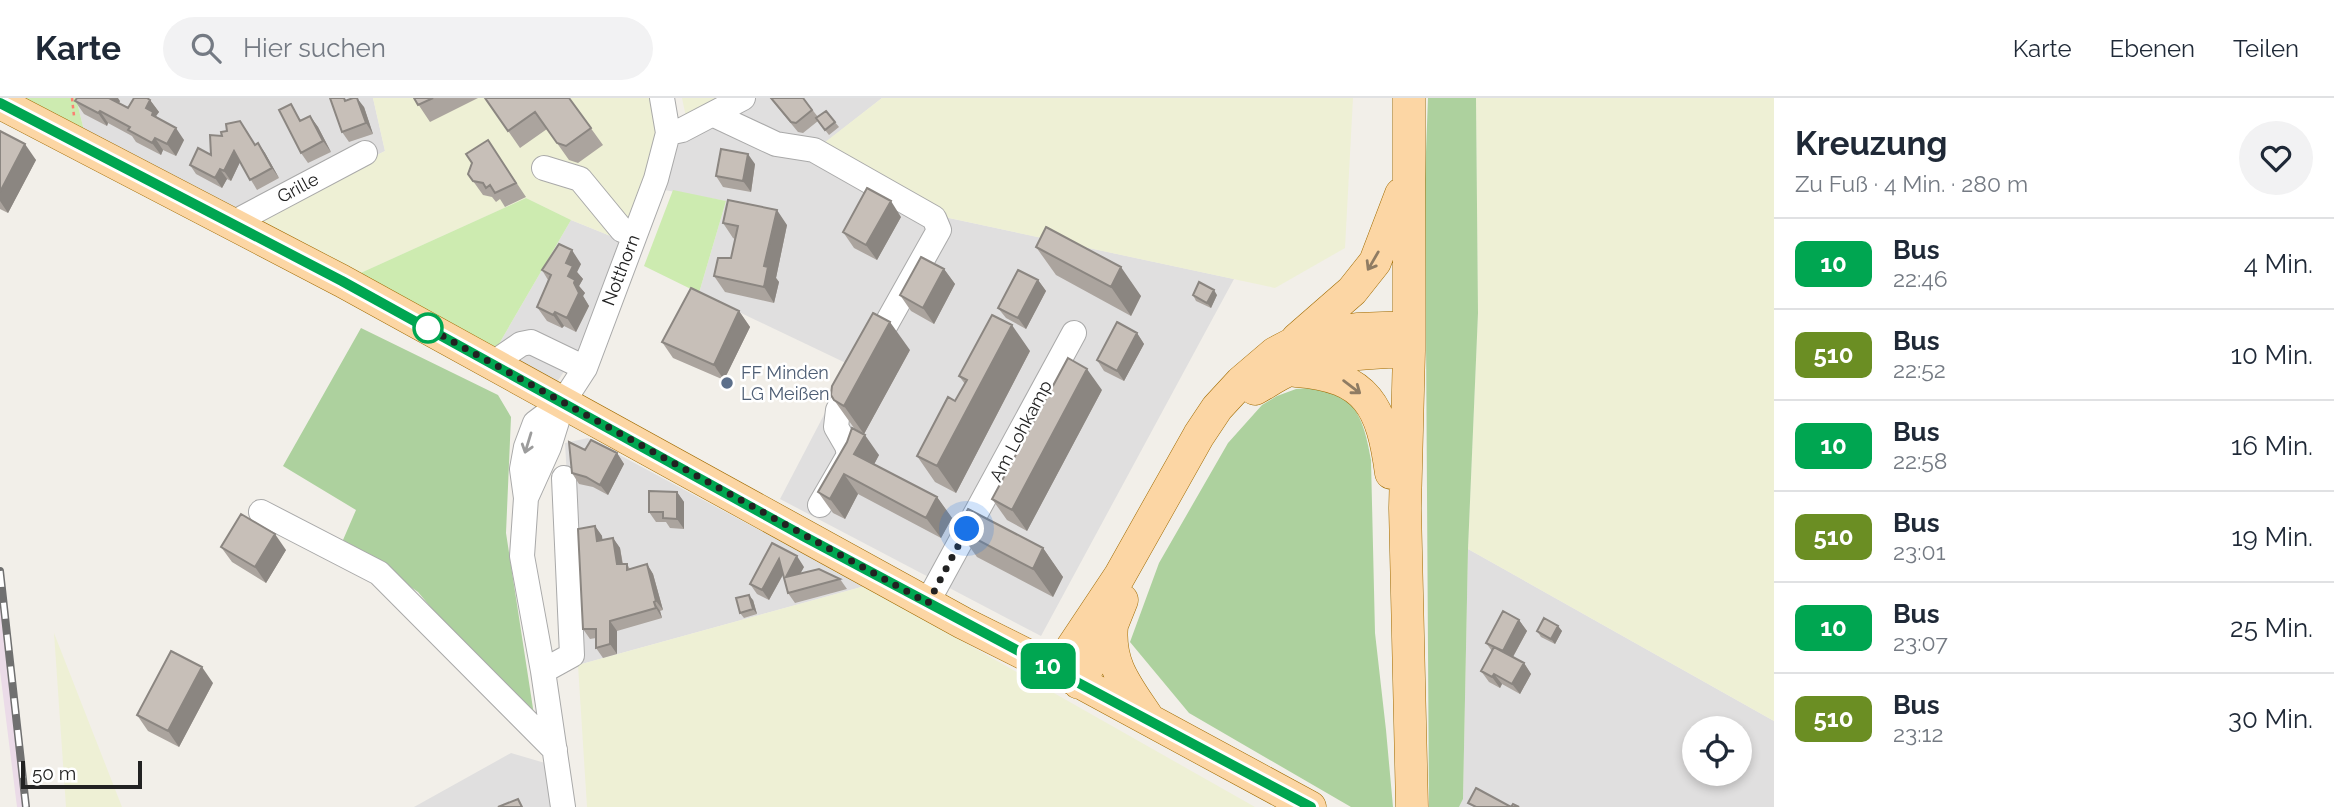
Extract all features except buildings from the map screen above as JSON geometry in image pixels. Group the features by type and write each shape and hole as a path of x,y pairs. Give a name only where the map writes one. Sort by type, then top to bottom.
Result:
{"main road":[{"path":"1409,98 1409,339 1405,508 1412,807"},
{"path":"0,103 352,286 928,603 1310,807"},
{"path":"1291,357 1302,333 1352,291 1375,262 1408,176"},
{"path":"1068,676 1112,625 1130,581 1156,531 1209,439 1230,411 1291,357 1331,333 1357,329 1409,339"},
{"path":"1068,676 1119,577 1199,435 1217,408 1241,382 1275,353 1291,357 1346,382 1370,402 1385,432 1392,483 1405,508"},
{"path":"1112,625 1111,642 1118,672 1148,719"}],"street":[{"name":"Notthorn","path":"543,671 522,556 526,498 549,447 563,402 585,368 656,179 668,133 662,98"},
{"path":"668,133 682,130 743,98"},
{"path":"714,115 776,144 814,150 934,218 939,230 838,410 836,427 849,455 820,505"},
{"name":"Grille","path":"232,224 365,153"},
{"path":"544,168 580,178 622,230 634,235"},
{"name":"Am Lohkamp","path":"928,603 1074,333"},
{"path":"492,364 521,344 531,342 585,368"},
{"path":"563,807 543,671 572,655 564,478"},
{"path":"261,512 379,573 555,750"}],"shaded area":[{"path":"76,98 373,98 385,151 248,220 88,147"},
{"path":"732,98 882,98 812,153 935,215 1234,279 1041,636 780,499 850,365 699,293 726,201 642,186 653,154"},
{"path":"571,220 623,241 584,342 557,382 496,349"},
{"path":"588,438 865,586 578,665 565,443"},
{"path":"1468,549 1774,721 1774,807 1459,807 1463,799"},
{"path":"0,572 29,807 17,807 0,671"},
{"path":"511,753 545,763 551,807 414,807"}],"green space":[{"path":"0,98 76,98 88,147"},
{"path":"373,98 652,98 659,130 623,241 526,198 354,276 248,220 385,151"},
{"path":"682,98 732,98 686,117"},
{"path":"882,98 1353,98 1345,248 1275,288 935,215 811,153"},
{"path":"1428,98 1476,98 1478,313 1468,549 1463,799 1459,807 1429,807 1425,179"},
{"path":"1476,98 1774,98 1774,721 1468,549 1478,313"},
{"path":"673,190 726,201 699,293 644,266"},
{"path":"526,198 571,220 496,349 354,276"},
{"path":"361,328 498,395 511,417 506,533 534,715 520,714 418,592 343,540 356,510 283,466"},
{"path":"1310,388 1337,394 1352,405 1362,422 1371,460 1375,633 1393,807 1351,807 1189,713 1130,642 1159,563 1228,443 1262,405 1296,389"},
{"path":"865,586 1255,807 587,807 578,665"},
{"path":"54,633 122,807 66,807"}],"railway":[{"path":"0,571 26,807"}],"bus line":[{"name":"10","path":"0,103 342,281 963,623 1311,807"}],"place":[{"name":"FF Minden LG Meißen","path":"727,383"}],"route":[{"path":"428,328 419,323 928,603 967,529"}]}
